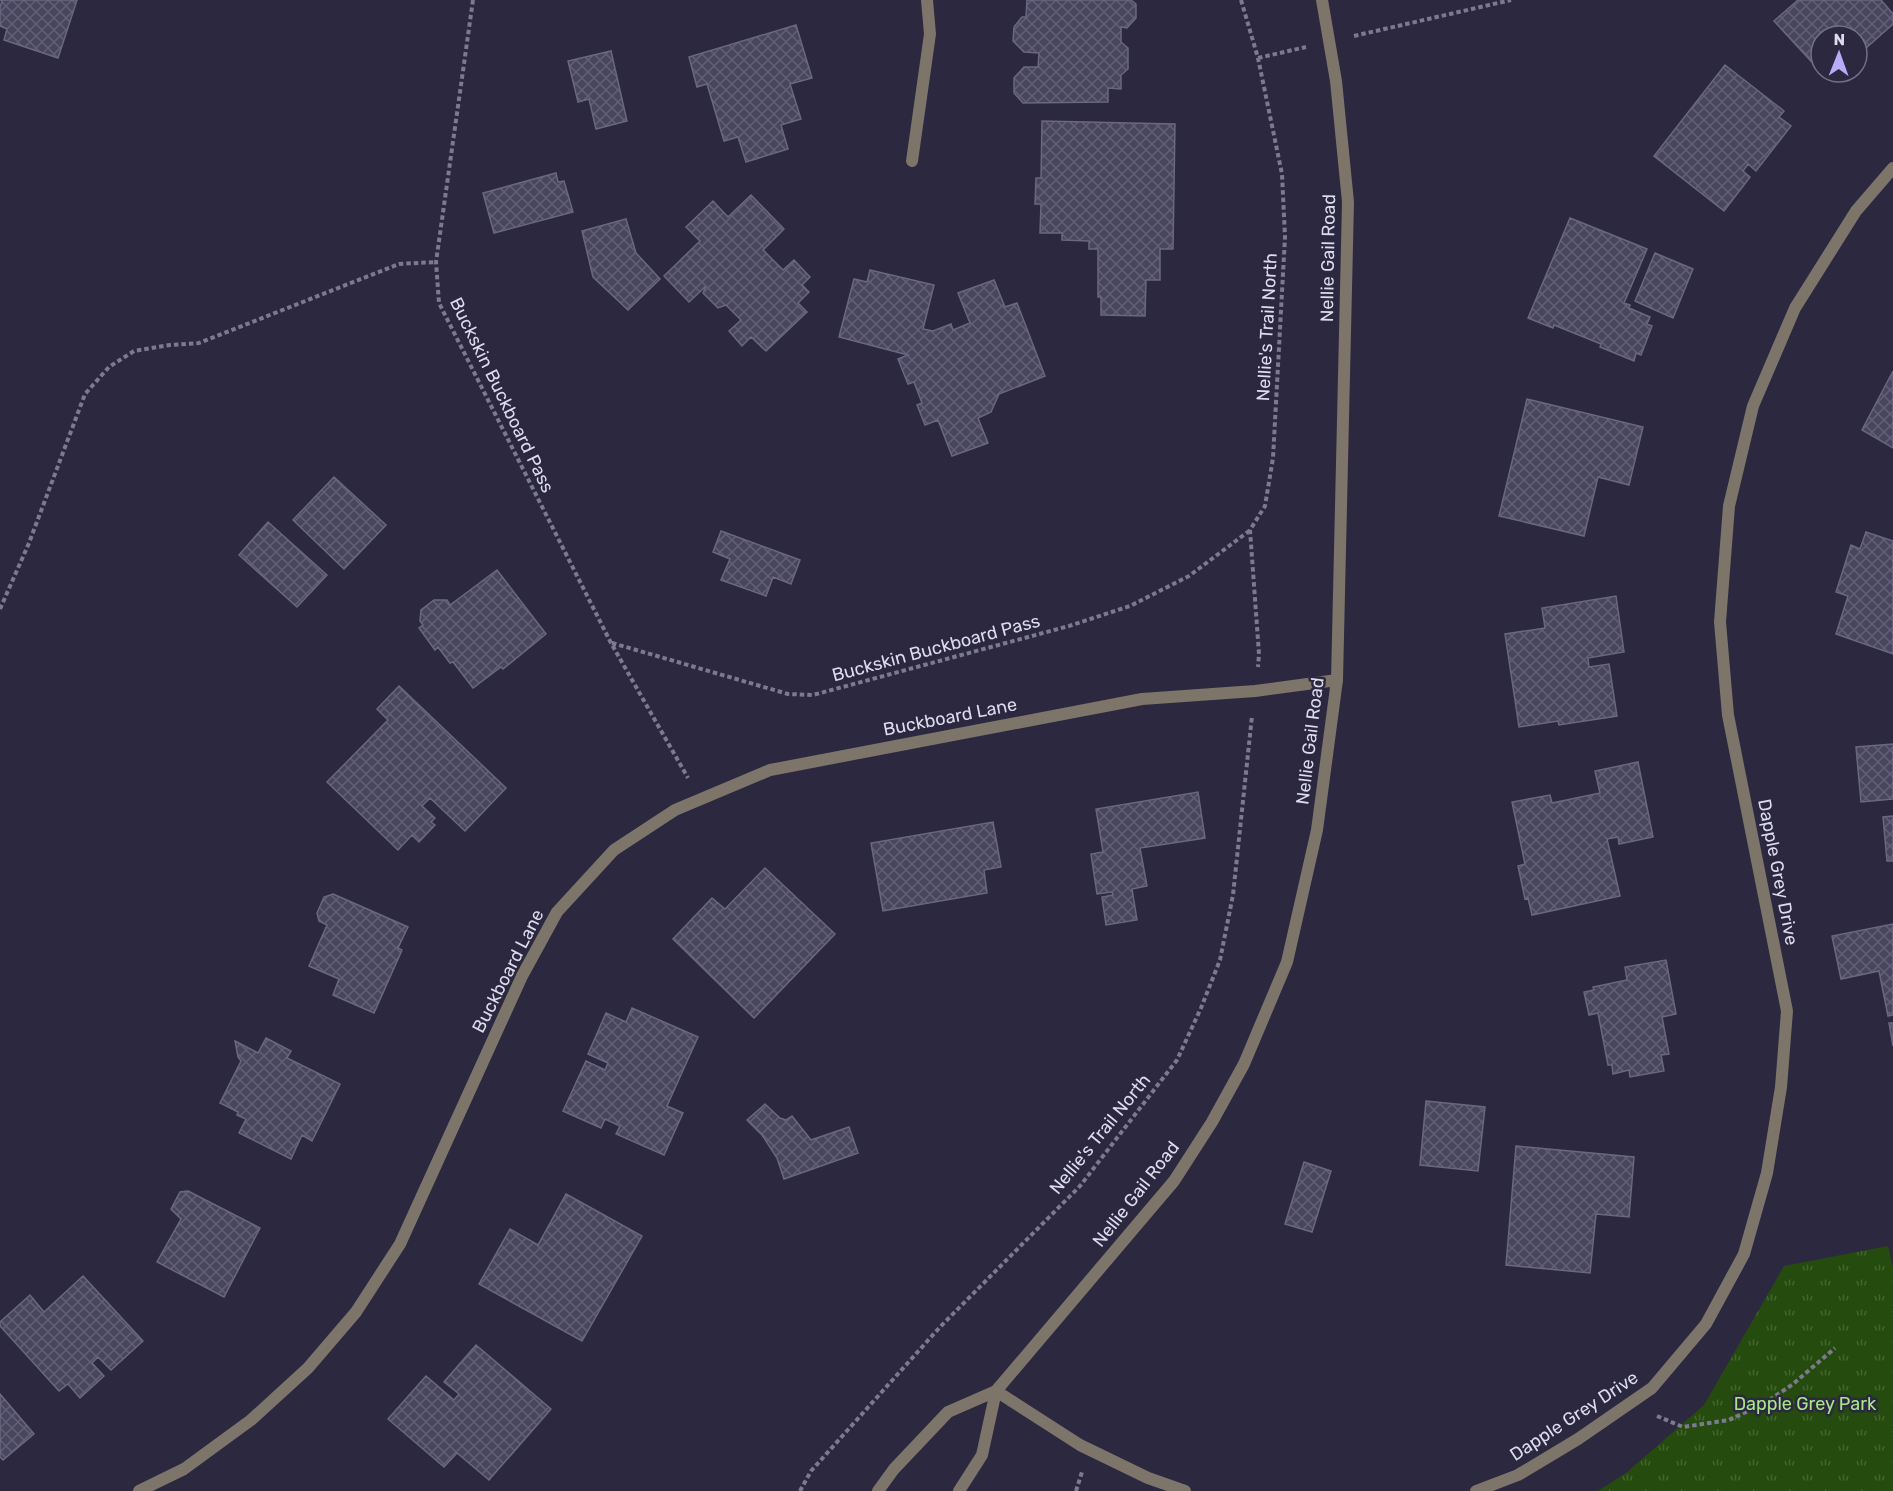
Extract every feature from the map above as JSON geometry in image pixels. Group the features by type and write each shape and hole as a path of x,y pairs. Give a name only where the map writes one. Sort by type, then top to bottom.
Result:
{"street":[{"path":"912,161 930,34 927,0"},
{"name":"Nellie Gail Road","path":"878,1491 894,1469 948,1412 996,1391 1174,1181 1212,1122 1245,1064 1287,962 1317,830 1337,680 1348,202 1336,81 1322,0"},
{"name":"Dapple Grey Drive","path":"1476,1491 1518,1475 1652,1388 1706,1324 1744,1254 1767,1173 1781,1087 1788,1011 1728,715 1720,622 1729,506 1753,406 1795,308 1856,211 1893,168"},
{"name":"Buckboard Lane","path":"139,1491 184,1469 251,1420 308,1368 356,1312 400,1244 522,976 557,912 614,850 675,810 770,770 1142,699 1255,691 1337,680"},
{"path":"996,1391 1080,1445 1148,1478 1185,1491"},
{"name":"Nellie Gail Road","path":"959,1491 982,1455 996,1391"}],"path":[{"name":"Buckskin Buckboard Pass","path":"473,0 436,262 439,303 611,643 700,800"},
{"name":"Nellie's Trail North","path":"1240,0 1258,58 1282,174 1285,237 1273,458 1265,506 1250,530"},
{"path":"1370,32 1511,0"},
{"path":"1258,58 1302,48"},
{"path":"0,609 29,543 85,394 109,367 134,351 199,343 399,264 436,262"},
{"name":"Buckskin Buckboard Pass","path":"611,643 788,694 813,695 1069,626 1130,606 1189,576 1250,530"},
{"path":"1250,530 1259,654"},
{"name":"Nellie's Trail North","path":"800,1491 811,1471 940,1327 1080,1186 1177,1060 1220,960 1233,895 1249,745"},
{"path":"1628,1405 1683,1427 1729,1420 1766,1403 1793,1384 1835,1348"}],"green space":[{"name":"Dapple Grey Park","path":"1888,1246 1893,1267 1893,1491 1598,1491 1626,1473 1704,1405 1784,1266"}],"building":[{"path":"0,0 77,0 58,58 4,40 7,29 0,26 2,1"},
{"path":"1027,0 1131,0 1136,4 1136,18 1127,28 1121,27 1121,42 1128,48 1128,69 1121,75 1121,89 1108,88 1108,102 1023,103 1014,93 1014,78 1024,67 1038,67 1039,53 1024,52 1013,41 1014,27 1022,17 1026,17"},
{"path":"1798,0 1881,0 1893,14 1893,24 1869,45 1869,24 1809,24 1809,59 1774,21"},
{"path":"796,25 812,78 790,84 801,119 781,125 788,149 746,162 738,137 724,141 707,84 697,87 689,57"},
{"path":"611,51 627,121 596,129 589,99 578,102 568,61"},
{"path":"1725,65 1784,111 1779,117 1791,126 1756,171 1748,164 1743,171 1750,177 1724,211 1654,156"},
{"path":"1042,121 1175,124 1173,249 1160,249 1160,280 1146,280 1145,316 1101,315 1101,297 1098,297 1098,249 1089,249 1089,241 1062,240 1062,233 1040,233 1041,204 1035,204 1036,178 1041,178"},
{"path":"556,173 558,182 564,181 573,212 494,233 483,193"},
{"path":"751,195 784,229 763,250 783,270 794,260 810,277 802,285 809,292 798,303 807,312 766,351 751,337 742,346 729,331 741,320 726,305 718,308 703,293 706,286 689,302 664,276 700,241 686,227 713,201 728,217"},
{"path":"1570,218 1647,249 1624,303 1630,305 1629,308 1650,317 1647,324 1652,326 1641,355 1636,353 1634,361 1600,347 1601,344 1554,325 1553,328 1528,318"},
{"path":"626,219 636,253 660,279 628,310 593,277 582,231"},
{"path":"1655,253 1693,269 1673,318 1635,301"},
{"path":"870,270 934,285 923,329 933,331 951,324 953,330 970,323 958,293 994,280 1005,307 1017,303 1045,376 999,394 991,412 978,418 988,443 952,456 938,420 925,425 917,405 922,403 914,382 908,384 898,359 908,355 839,337 854,279 867,282"},
{"path":"1893,371 1893,448 1862,430"},
{"path":"1527,399 1643,427 1629,485 1598,477 1584,536 1499,516"},
{"path":"334,477 386,525 344,569 293,520"},
{"path":"268,522 327,575 297,607 239,555"},
{"path":"721,531 800,560 791,584 773,577 766,596 721,580 730,559 713,552"},
{"path":"1866,532 1893,541 1893,654 1836,634 1848,596 1836,592 1851,545 1860,549"},
{"path":"497,570 546,634 503,669 501,667 473,688 438,647 435,650 419,628 423,625 420,621 421,610 434,600 447,600 450,605"},
{"path":"1616,596 1624,652 1588,658 1589,667 1609,664 1617,716 1559,725 1558,721 1519,727 1505,634 1545,628 1542,608"},
{"path":"399,686 506,788 465,831 430,798 422,806 435,818 431,822 435,825 419,842 412,835 398,850 327,782 388,720 377,709"},
{"path":"1893,744 1893,799 1861,802 1856,747"},
{"path":"1638,762 1653,837 1619,844 1618,837 1607,839 1620,896 1532,915 1528,898 1525,899 1518,866 1525,864 1512,802 1550,795 1552,803 1600,793 1595,771"},
{"path":"1198,792 1205,838 1140,848 1147,886 1132,889 1137,920 1106,925 1102,897 1113,895 1112,892 1097,894 1091,854 1103,852 1096,809"},
{"path":"1893,816 1893,861 1887,861 1883,817"},
{"path":"993,822 1001,867 984,870 987,893 883,911 871,843"},
{"path":"765,868 835,934 754,1018 673,939 712,898 725,909"},
{"path":"333,894 408,927 398,948 402,950 374,1013 333,995 339,979 309,966 327,925 319,921 317,913 324,897"},
{"path":"1893,924 1893,1015 1888,1016 1879,971 1841,979 1832,936"},
{"path":"1666,960 1676,1014 1662,1017 1669,1054 1661,1055 1664,1071 1630,1077 1629,1070 1613,1074 1612,1065 1608,1065 1598,1013 1589,1015 1584,992 1594,990 1593,987 1627,980 1625,967"},
{"path":"632,1008 698,1037 667,1106 683,1113 664,1155 616,1134 620,1126 605,1119 601,1128 563,1111 586,1061 605,1070 608,1063 588,1054 606,1013 626,1022"},
{"path":"1889,1023 1893,1023 1893,1046"},
{"path":"266,1038 291,1051 287,1058 340,1084 312,1141 302,1135 291,1159 239,1133 246,1119 220,1103 241,1061 235,1041 258,1053"},
{"path":"1426,1101 1485,1107 1478,1171 1420,1165"},
{"path":"765,1104 780,1118 786,1120 792,1116 811,1140 849,1127 858,1153 784,1179 777,1158 762,1135 747,1120"},
{"path":"1516,1146 1634,1157 1629,1217 1596,1214 1590,1273 1506,1265"},
{"path":"1304,1162 1331,1171 1312,1232 1285,1224"},
{"path":"188,1191 260,1228 224,1297 157,1262 181,1219 171,1209 180,1192"},
{"path":"566,1194 642,1236 582,1341 479,1284 510,1229 538,1245"},
{"path":"83,1276 143,1341 111,1370 98,1357 92,1363 104,1376 80,1398 68,1384 59,1391 0,1326 0,1322 30,1295 44,1312"},
{"path":"476,1345 551,1409 489,1480 457,1453 444,1467 388,1419 426,1376 454,1400 459,1394 444,1382"},
{"path":"0,1394 34,1434 3,1460 0,1457"}]}
